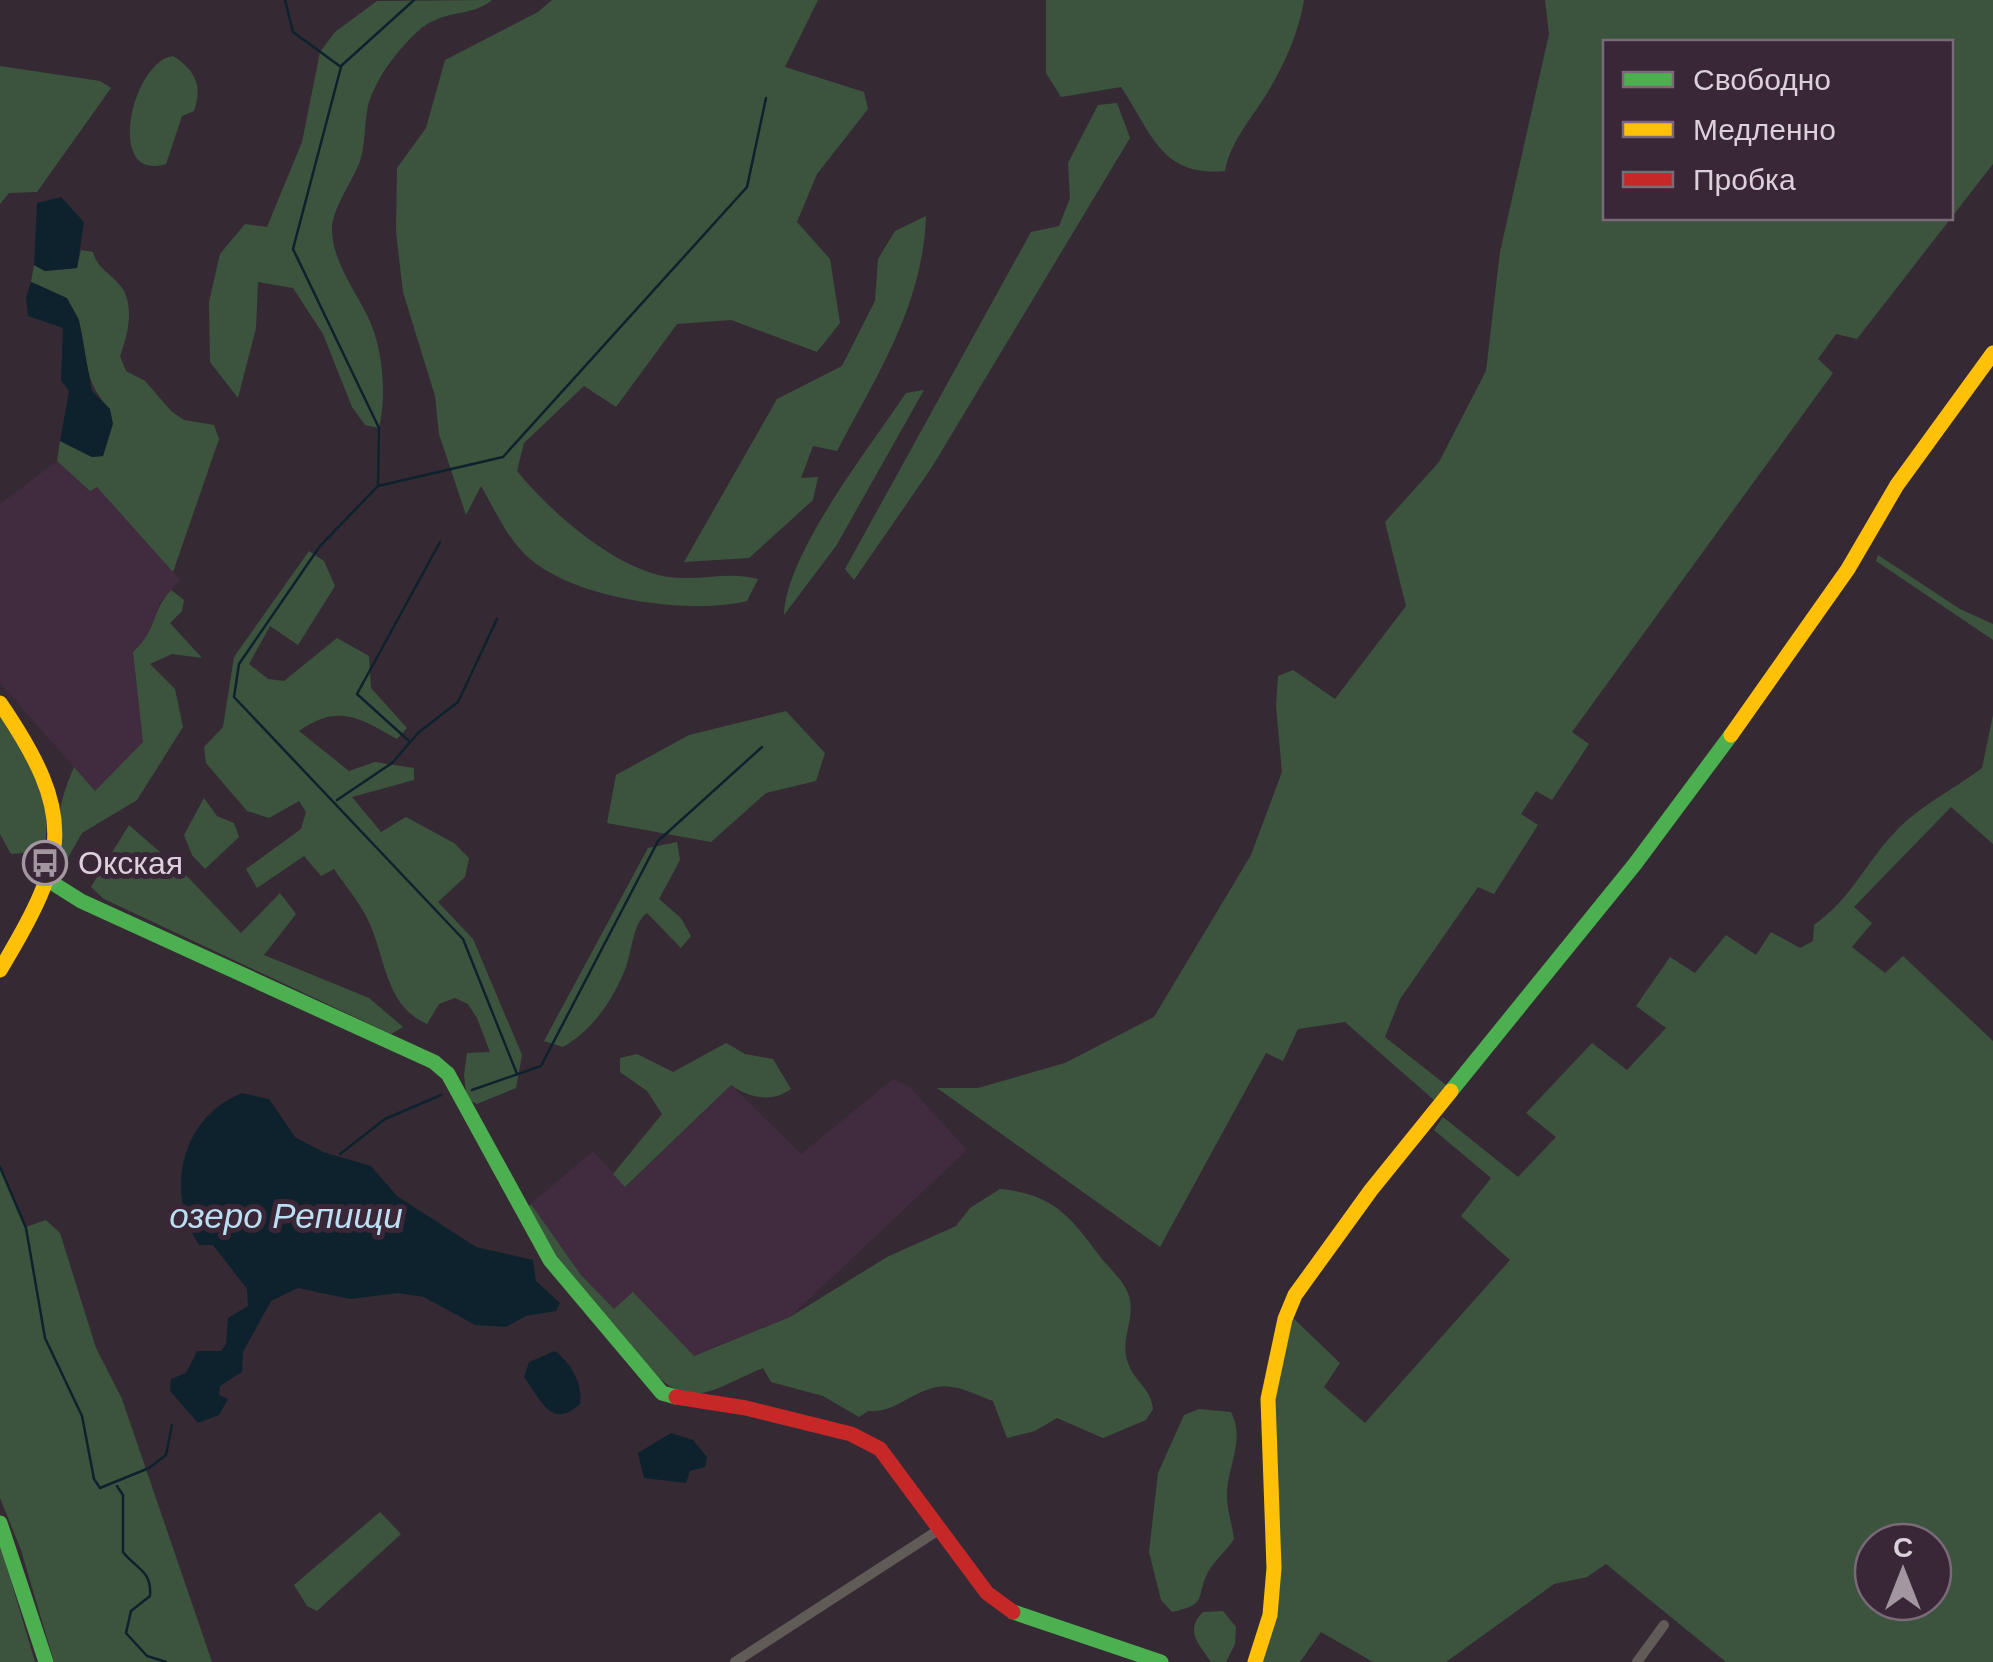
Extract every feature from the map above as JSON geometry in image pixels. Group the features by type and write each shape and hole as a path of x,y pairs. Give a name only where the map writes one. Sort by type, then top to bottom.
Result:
{"street":[{"path":"1255,1662 1270,1616 1274,1568 1268,1399 1285,1319 1295,1295 1371,1190 1635,864 1776,673 1848,569 1897,484 1993,353"},
{"path":"0,703 42,768 53,796 58,838 50,882 0,970"},
{"path":"50,882 81,901 434,1062 448,1074 550,1260 662,1393 692,1402 746,1408 852,1434 880,1449 937,1531 988,1593 1020,1618 1161,1662"},
{"path":"0,1523 46,1662"},
{"path":"735,1662 937,1531"},
{"path":"1637,1662 1664,1625"}],"shaded area":[{"path":"57,461 90,491 97,486 180,580 160,602 151,635 133,652 143,742 95,791 0,683 0,504"},
{"path":"893,1079 909,1086 967,1150 790,1317 693,1356 633,1293 615,1310 581,1275 531,1204 593,1151 626,1187 731,1085 801,1154"}],"green space":[{"path":"492,0 474,10 427,24 392,60 369,101 360,161 332,224 336,254 367,315 380,356 383,400 379,428 365,425 352,407 323,334 293,288 258,282 256,328 238,398 210,362 209,302 220,254 245,224 267,227 302,142 320,52 335,32 377,1"},
{"path":"552,0 818,0 785,67 864,92 868,109 817,174 797,222 830,259 840,323 817,352 731,320 677,324 616,407 584,386 524,443 517,471 569,523 613,555 659,575 758,579 747,601 695,606 633,600 574,584 549,572 515,543 481,486 466,515 439,434 435,396 403,292 396,232 397,168 426,128 445,60 538,12"},
{"path":"1046,0 1304,0 1284,61 1236,141 1225,171 1203,171 1186,167 1161,148 1121,87 1061,97 1046,73"},
{"path":"1545,0 1993,0 1993,164 1953,215 1953,40 1603,40 1603,220 1949,220 1857,339 1836,334 1818,359 1833,373 1572,732 1589,744 1552,800 1536,791 1521,814 1538,825 1494,894 1478,887 1400,999 1385,1037 1446,1085 1434,1100 1345,1022 1298,1029 1283,1061 1266,1053 1160,1247 937,1088 978,1088 1065,1063 1154,1017 1251,855 1282,772 1276,706 1278,676 1293,670 1335,699 1406,606 1385,522 1439,462 1486,371 1500,252 1549,34"},
{"path":"173,56 195,79 197,102 194,111 182,116 166,164 147,165 135,156 130,139 136,97 158,63"},
{"path":"0,66 100,81 111,88 37,192 9,193 0,204"},
{"path":"1117,103 1130,138 932,467 854,580 845,569 1031,232 1059,226 1070,198 1068,163 1098,105"},
{"path":"926,216 916,280 882,367 837,451 813,446 801,478 818,477 813,500 749,558 684,562 777,399 842,366 875,301 878,259 895,231"},
{"path":"81,250 93,252 127,299 128,324 120,356 126,371 145,381 184,420 214,425 219,439 173,572 97,487 90,491 57,461 60,441 92,457 103,456 110,409 96,391 89,373 79,322 71,308 56,294 31,282 34,265 45,271 77,268"},
{"path":"924,390 836,546 784,615 799,562 832,501 906,393"},
{"path":"309,551 324,561 335,586 298,645 270,626 249,664 268,679 284,681 337,638 369,656 371,688 407,728 397,739 360,720 337,716 313,722 299,731 349,771 375,762 414,768 414,780 352,797 381,832 406,817 454,843 469,858 465,877 438,902 473,939 522,1055 516,1088 477,1104 467,1099 467,1053 490,1052 468,1004 455,998 439,1004 427,1024 402,1004 366,916 334,869 321,876 304,856 257,888 246,869 301,829 306,812 299,801 269,818 247,811 206,763 204,747 223,727 234,657"},
{"path":"1878,555 1960,609 1993,624 1993,640 1876,561"},
{"path":"171,590 184,600 182,611 170,623 202,658 172,654 150,664 175,689 183,727 137,800 82,833 65,863 59,839 59,814 74,767 95,791 143,742 133,652 147,635"},
{"path":"786,711 825,753 816,781 766,793 711,842 607,823 616,775 689,735"},
{"path":"0,715 38,779 46,812 44,851 11,854 0,834"},
{"path":"1993,715 1993,844 1951,807 1854,907 1872,923 1852,947 1885,973 1903,956 1993,1041 1993,1662 1726,1662 1606,1564 1587,1577 1554,1584 1446,1662 1373,1662 1321,1632 1300,1662 1260,1662 1275,1616 1273,1399 1291,1316 1340,1363 1324,1387 1365,1423 1510,1260 1461,1216 1491,1178 1434,1130 1443,1117 1518,1177 1556,1137 1526,1113 1592,1043 1627,1070 1666,1028 1636,1006 1670,957 1695,973 1726,935 1756,955 1771,932 1800,948 1813,941 1814,925 1838,904 1895,832 1925,806 1982,768"},
{"path":"204,798 217,816 234,823 239,837 205,869 192,855 184,835"},
{"path":"129,825 184,873 241,933 280,893 296,914 264,955 369,998 403,1027 391,1034 104,899 91,887"},
{"path":"677,842 680,860 659,899 681,918 691,936 681,948 647,913 638,924 619,983 599,1015 563,1047 544,1041 648,848"},
{"path":"726,1043 745,1054 773,1059 791,1089 761,1097 731,1085 625,1187 613,1174 662,1114 647,1091 620,1072 620,1058 637,1054 673,1072"},
{"path":"0,1167 26,1227 46,1220 60,1233 96,1348 122,1399 212,1662 54,1662 21,1550 0,1498"},
{"path":"1000,1189 1035,1196 1060,1210 1124,1286 1131,1305 1126,1354 1152,1402 1153,1409 1146,1420 1103,1438 1057,1418 1035,1431 1007,1438 993,1401 958,1388 927,1390 895,1406 868,1411 859,1417 823,1396 771,1382 763,1368 717,1388 690,1394 671,1387 625,1345 555,1255 526,1210 531,1204 581,1275 614,1309 633,1292 694,1356 790,1317 887,1257 956,1226 970,1208"},
{"path":"1199,1409 1231,1412 1235,1422 1237,1432 1227,1497 1234,1539 1208,1572 1196,1603 1172,1612 1161,1600 1149,1552 1158,1473 1184,1415"},
{"path":"380,1512 401,1534 317,1611 307,1606 294,1585"},
{"path":"0,1544 35,1662 0,1662"},
{"path":"1223,1611 1236,1627 1235,1644 1226,1662 1211,1662 1195,1637 1195,1625 1203,1612"}],"water":[{"path":"61,197 84,222 77,268 45,271 34,265 37,203"},
{"path":"31,282 67,298 79,320 92,391 110,409 113,424 103,456 92,457 60,441 69,391 61,380 63,328 28,316 26,297"},
{"name":"озеро Репищи","path":"242,1093 269,1099 295,1137 323,1152 371,1166 397,1196 476,1247 533,1260 536,1281 560,1303 556,1311 526,1316 506,1327 475,1325 424,1297 398,1293 350,1299 298,1288 271,1301 243,1352 242,1372 220,1386 219,1395 228,1399 219,1415 198,1423 170,1391 171,1379 186,1373 197,1351 221,1351 226,1344 228,1318 248,1306 247,1289 213,1245 199,1245 188,1224 181,1180 184,1158 205,1119 221,1104"},
{"path":"555,1351 575,1374 580,1389 580,1404 561,1414 541,1402 524,1377 529,1362"},
{"path":"671,1433 693,1440 707,1457 705,1467 690,1471 686,1483 644,1478 638,1453"}],"waterway":[{"path":"285,0 293,32 341,67 293,249 379,428 378,486 320,546 239,664 234,697 463,939 517,1074"},
{"path":"341,66 414,0"},
{"path":"378,486 503,457 747,187 766,98"},
{"path":"409,741 357,694 440,542"},
{"path":"337,800 392,763 419,732 458,702 497,619"},
{"path":"472,1090 541,1066 658,841 762,747"},
{"path":"340,1154 385,1119 441,1095"},
{"path":"0,1167 26,1228 45,1338 82,1416 94,1479 100,1488 149,1468 166,1455 172,1425"},
{"path":"117,1486 123,1495 123,1552 146,1575 150,1587 150,1596 131,1611 126,1633 147,1656 166,1662"}],"traffic: fast":[{"path":"1451,1091 1635,864 1731,735"},
{"path":"51,882 81,901 434,1062 448,1074 550,1260 662,1393 676,1397"},
{"path":"0,1523 46,1662"},
{"path":"1013,1612 1161,1662"}],"traffic: slow":[{"path":"1731,735 1848,569 1897,485 1993,353"},
{"path":"0,703 42,776 52,807 55,836 51,865 40,896 0,970"},
{"path":"1255,1662 1270,1615 1274,1568 1268,1399 1285,1319 1295,1295 1371,1190 1451,1091"}],"traffic: jam":[{"path":"676,1397 746,1408 851,1434 880,1449 987,1593 1013,1612"}],"place":[{"name":"Окская","path":"45,863"}]}
